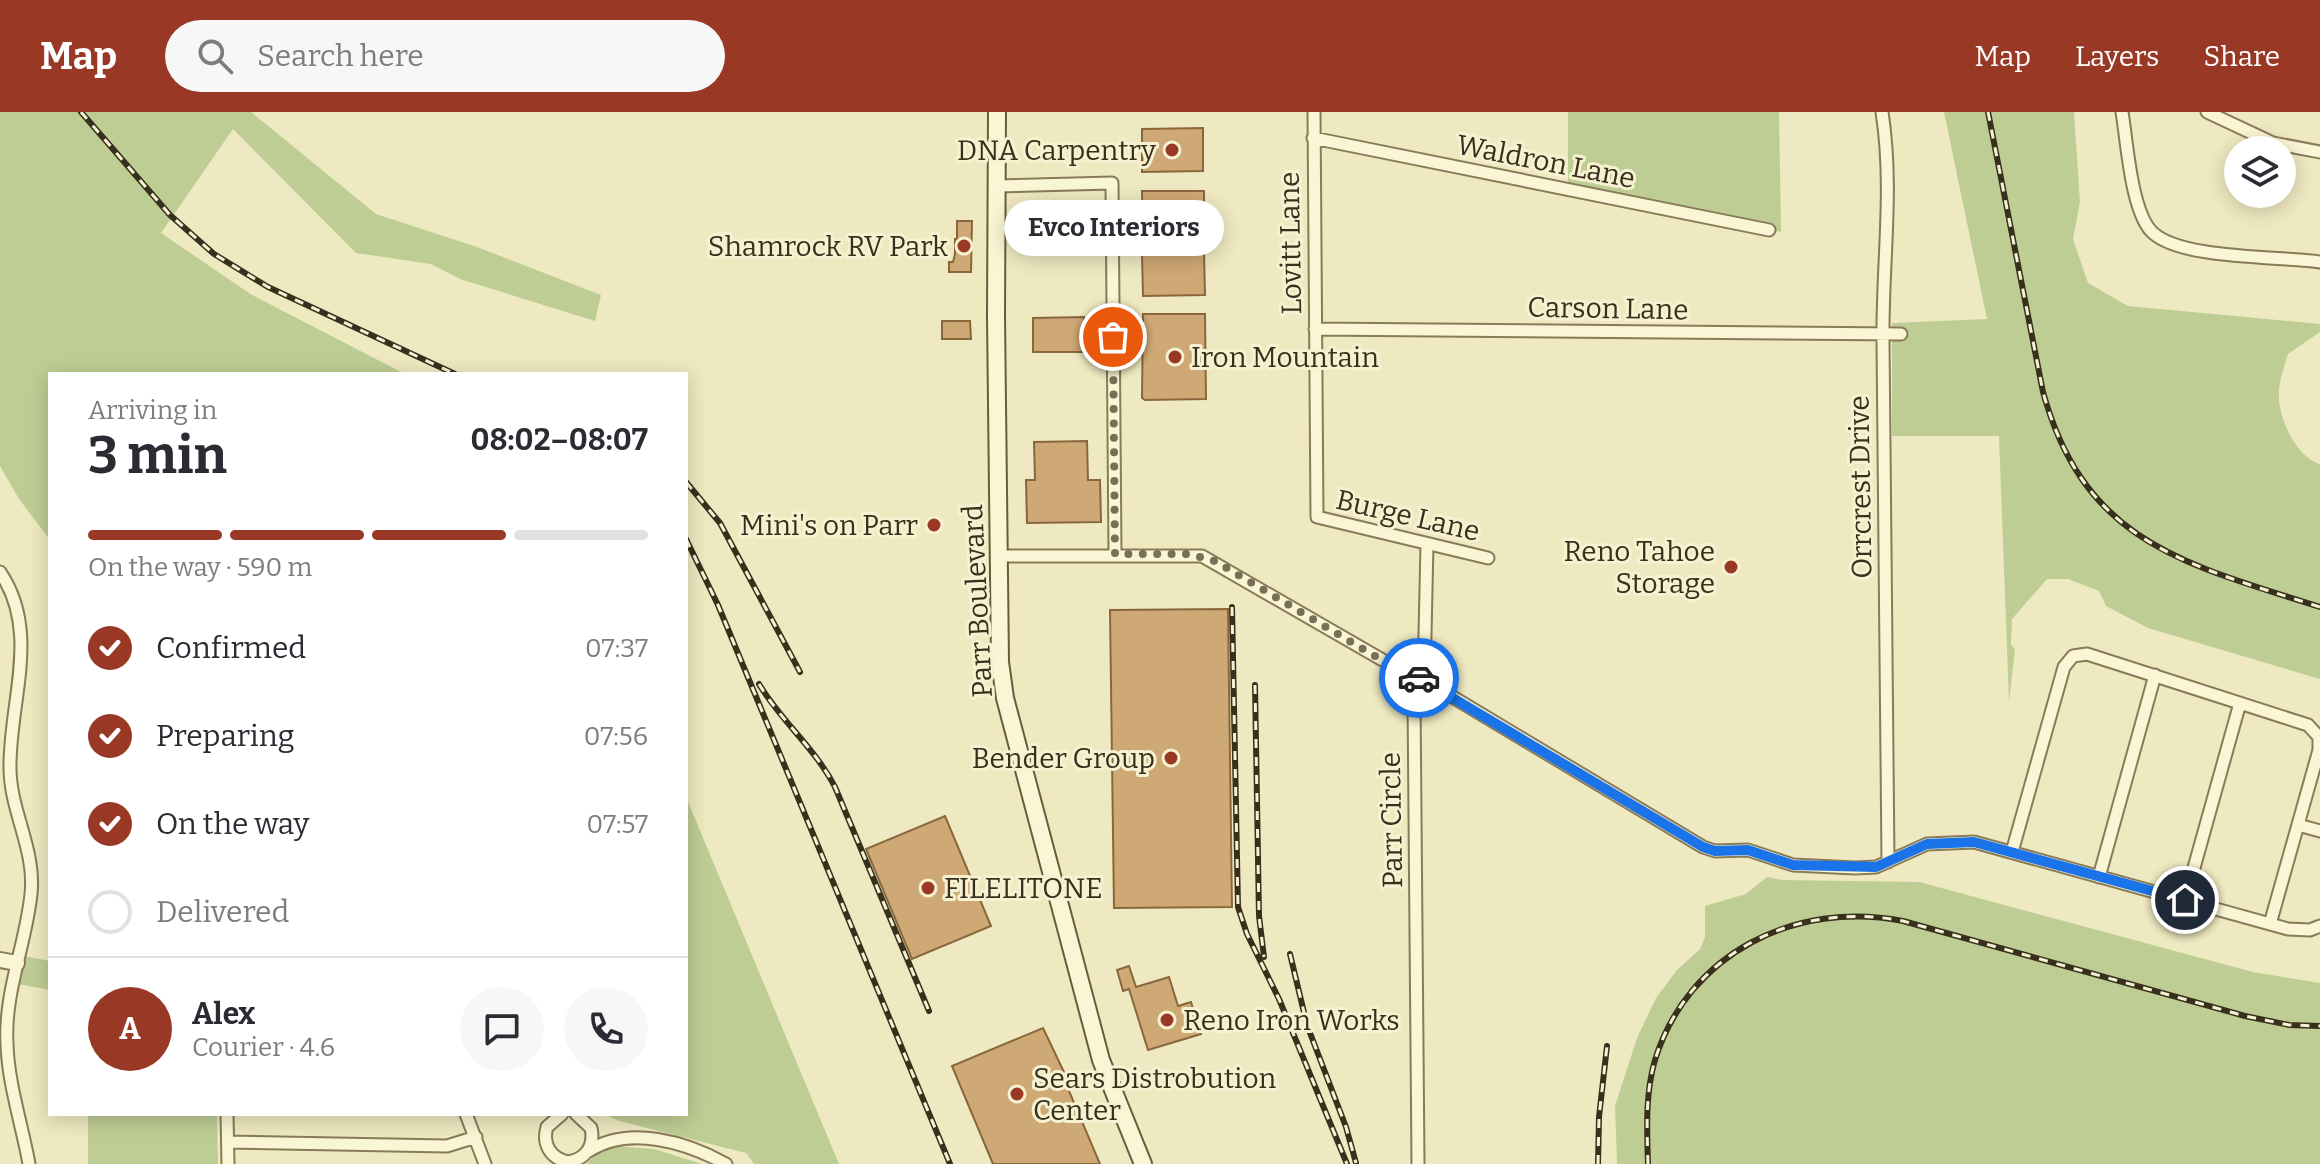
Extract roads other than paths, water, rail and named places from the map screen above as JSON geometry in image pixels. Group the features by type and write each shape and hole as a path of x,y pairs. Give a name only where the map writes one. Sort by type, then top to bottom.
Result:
{"main road":[{"name":"Parr Boulevard","path":"997,112 1000,662 1005,698 1101,1060 1143,1164"}],"street":[{"name":"Lovitt Lane","path":"1314,112 1317,517"},
{"name":"Orrcrest Drive","path":"1882,112 1888,150 1889,196 1883,334 1888,862"},
{"path":"2122,112 2140,210 2152,232 2197,250 2320,262"},
{"path":"2207,112 2273,143 2320,152"},
{"name":"Waldron Lane","path":"1313,138 1769,230"},
{"path":"996,186 1112,183 1115,554"},
{"name":"Carson Lane","path":"1315,329 1901,334"},
{"name":"Burge Lane","path":"1317,517 1488,558"},
{"path":"1424,680 1427,544"},
{"path":"998,556 1188,554 1215,561 1400,671 1424,680 1703,847 1722,851 1748,850 1793,865 1876,867 1913,849 1942,841 1974,842 2270,924 2310,930 2320,926"},
{"path":"0,572 16,601 22,635 10,769 13,797 27,844 31,892 10,992 6,1077 29,1164"},
{"path":"2012,852 2064,667 2077,655 2087,654 2308,725 2317,733 2319,750 2270,924"},
{"name":"Parr Circle","path":"1400,671 1414,698 1418,1164"},
{"path":"2099,877 2155,675"},
{"path":"2185,900 2240,703"},
{"path":"2298,825 2320,831"},
{"path":"0,960 17,963"},
{"path":"227,1116 228,1164"},
{"path":"467,1116 485,1164"},
{"path":"579,1116 589,1124 622,1138 677,1145 726,1164"},
{"path":"546,1120 547,1164"},
{"path":"589,1124 593,1136 589,1151"},
{"path":"228,1142 447,1146 476,1137"},
{"path":"548,1150 566,1163 607,1141 622,1138"}],"railway":[{"path":"81,112 170,215 214,254 268,287 451,372"},
{"path":"1988,112 2043,392 2061,443 2085,484 2114,515 2147,540 2185,560 2226,577 2320,607"},
{"path":"688,484 720,523 800,672"},
{"path":"688,543 718,605 950,1164"},
{"path":"1232,607 1238,907 1347,1164"},
{"path":"759,684 835,787 929,1011"},
{"path":"1255,685 1259,916 1264,957"},
{"path":"1648,1164 1648,1099 1655,1060 1671,1022 1693,990 1720,963 1751,942 1786,928 1824,919 1863,917 1903,921 2245,1016 2289,1025 2320,1026"},
{"path":"1290,954 1307,1025 1346,1127 1356,1163"},
{"path":"1598,1164 1599,1117 1607,1046"}],"place":[{"name":"DNA Carpentry","path":"1172,150"},
{"name":"Shamrock RV Park","path":"964,246"},
{"name":"Evco Interiors","path":"1113,337"},
{"name":"Iron Mountain","path":"1175,357"},
{"name":"Mini's on Parr","path":"934,525"},
{"name":"Reno Tahoe Storage","path":"1731,567"},
{"name":"Bender Group","path":"1171,758"},
{"name":"FILELITONE","path":"928,888"},
{"name":"Reno Iron Works","path":"1167,1020"},
{"name":"Sears Distrobution Center","path":"1017,1094"}]}
